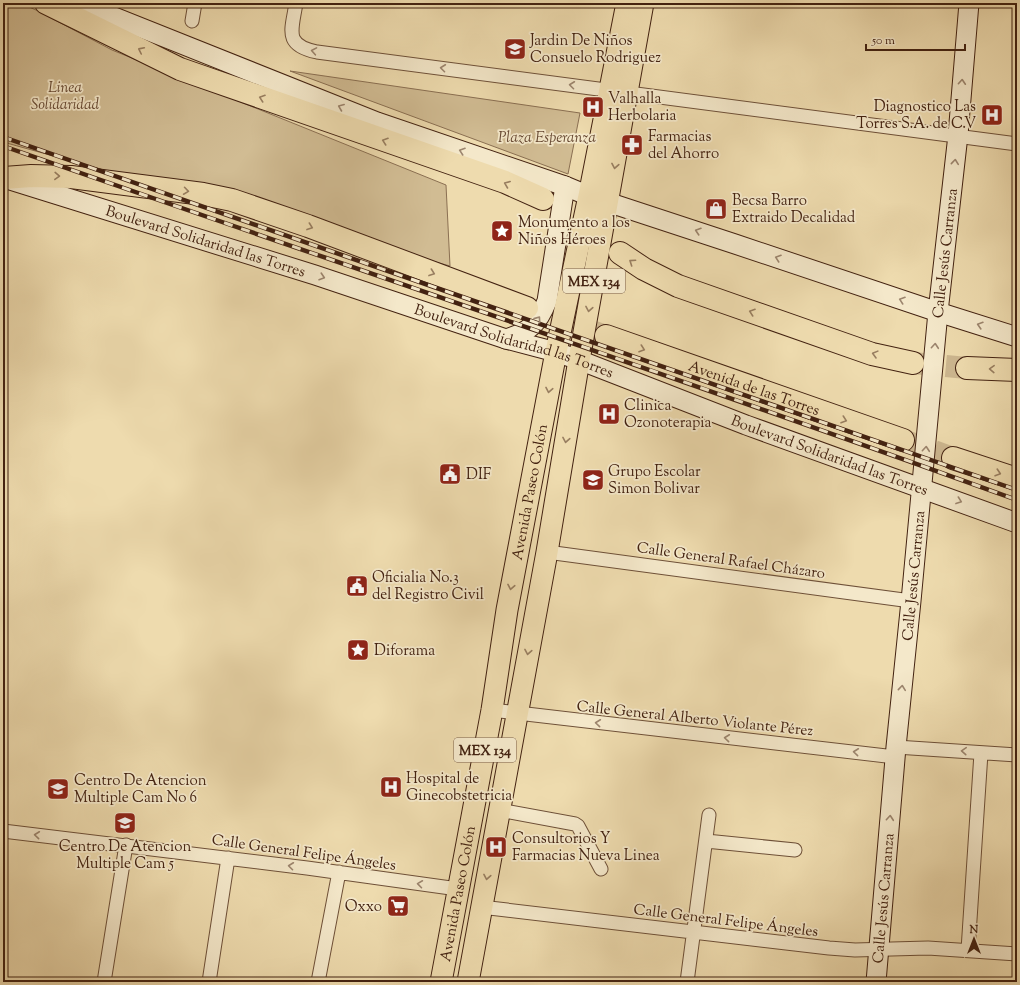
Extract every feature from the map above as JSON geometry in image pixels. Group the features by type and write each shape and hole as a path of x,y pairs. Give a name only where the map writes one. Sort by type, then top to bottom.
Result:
{"highway":[{"path":"46,3 180,69 505,182 543,199"},
{"name":"Boulevard Solidaridad las Torres","path":"3,178 31,176 71,177 176,190 232,200 308,226 527,308"},
{"path":"620,253 644,269 678,286 872,354 913,363"},
{"name":"Avenida de las Torres","path":"606,336 902,440"},
{"path":"967,368 1017,370"},
{"path":"953,458 1017,479"}],"main road":[{"path":"79,3 377,122 599,199 1017,337"},
{"name":"Avenida Paseo Colón","path":"619,92 627,3"},
{"name":"Avenida Paseo Colón","path":"468,982 547,552 580,360 599,199 619,92 643,3"},
{"name":"Calle Jesús Carranza","path":"876,982 896,752 938,312 958,135 968,3"},
{"name":"Boulevard Solidaridad las Torres","path":"3,178 300,270 506,339 580,360 746,424 1017,523"},
{"path":"506,339 529,329 536,322 545,306 552,274 565,186"},
{"name":"Avenida Paseo Colón","path":"442,982 492,710 507,610 556,352 599,199"},
{"path":"507,610 535,614"}],"street":[{"path":"192,20 195,3"},
{"path":"296,3 292,30 293,39 297,45 305,50 958,135 1017,144"},
{"name":"Calle General Rafael Cházaro","path":"547,552 911,601"},
{"name":"Calle General Alberto Violante Pérez","path":"492,710 517,714 896,752 1017,755"},
{"path":"968,950 981,753"},
{"path":"499,810 575,824 578,826 601,869"},
{"path":"687,982 709,815"},
{"name":"Calle General Felipe Ángeles","path":"3,831 339,872 458,889"},
{"path":"706,841 795,850"},
{"path":"104,982 126,845"},
{"path":"209,982 228,858"},
{"path":"318,982 339,872"},
{"name":"Calle General Felipe Ángeles","path":"482,908 506,909 694,933 829,948 855,950 928,948 1017,954"}],"green space":[{"name":"Linea Solidaridad","path":"3,3 20,3 112,50 446,185 450,266 3,142"},
{"name":"Plaza Esperanza","path":"290,71 580,113 568,174"}],"tunnel":[{"path":"527,308 606,336"},
{"path":"913,363 967,368"},
{"path":"903,440 953,458"}],"railway":[{"path":"3,137 1017,490"},
{"path":"3,146 637,365 1017,500"}],"place":[{"name":"Jardin De Niños Consuelo Rodriguez","path":"515,49"},
{"name":"Valhalla Herbolaria","path":"593,107"},
{"name":"Diagnostico Las Torres S.A. de C.V","path":"992,115"},
{"name":"Farmacias del Ahorro","path":"632,145"},
{"name":"Becsa Barro Extraido Decalidad","path":"716,209"},
{"name":"Monumento a los Niños Héroes","path":"502,231"},
{"name":"Clinica Ozonoterapia","path":"609,414"},
{"name":"DIF","path":"450,474"},
{"name":"Grupo Escolar Simon Bolivar","path":"593,480"},
{"name":"Oficialia No.3 del Registro Civil","path":"357,586"},
{"name":"Diforama","path":"358,650"},
{"name":"Hospital de Ginecobstetricia","path":"391,787"},
{"name":"Centro De Atencion Multiple Cam No 6","path":"58,789"},
{"name":"Centro De Atencion Multiple Cam 5","path":"125,823"},
{"name":"Consultorios Y Farmacias Nueva Linea","path":"496,847"},
{"name":"Oxxo","path":"398,906"}]}
